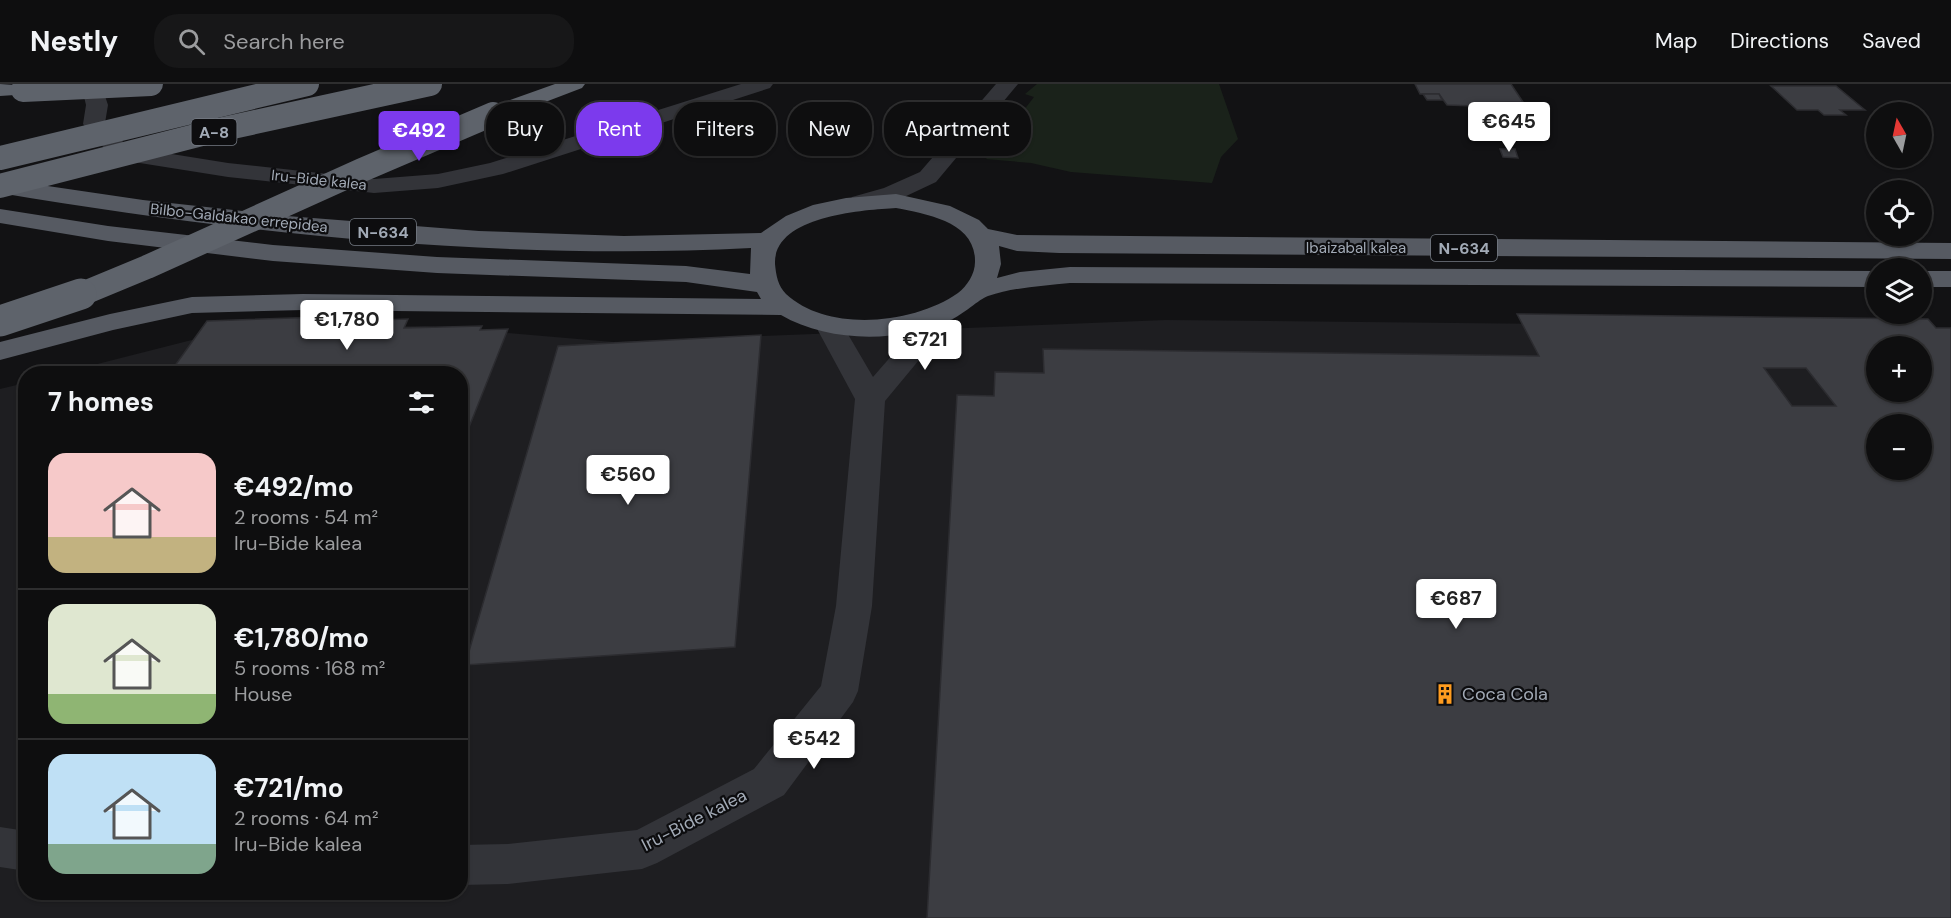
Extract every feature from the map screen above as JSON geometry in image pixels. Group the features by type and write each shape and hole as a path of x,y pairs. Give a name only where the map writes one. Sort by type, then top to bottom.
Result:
{"highway":[{"path":"0,90 151,84"},
{"name":"A-8","path":"0,158 231,100 307,84"},
{"name":"A-8","path":"0,186 55,170 274,117 430,84"},
{"path":"0,321 53,306 115,282 418,144 574,84"},
{"name":"Bilbo-Galdakao errepidea","path":"0,186 158,211 279,224 456,238 645,244 768,240"},
{"path":"896,201 939,210 958,218 978,234 989,254 986,275 972,295 944,313 909,324 868,328 829,325 796,313 787,307 773,297 761,277 762,256 768,240 798,220 827,208 861,202 896,201"},
{"name":"Bilbo-Galdakao errepidea","path":"0,216 124,236 250,250 435,264 687,273 731,277 766,286"},
{"name":"Ibaizabal kalea","path":"978,234 1017,243 1059,245 1951,251"},
{"name":"Ibaizabal kalea","path":"975,291 1020,280 1070,275 1866,279"},
{"path":"1932,279 1951,279"},
{"path":"0,351 110,322 192,304 314,302 787,307"}],"street":[{"name":"Iru-Bide kalea","path":"91,84 97,105 94,124 121,153 228,170 374,186 438,181 495,169 763,84"},
{"path":"861,202 893,193 928,177 995,96 1008,84"},
{"path":"928,177 928,194 939,210"},
{"path":"829,325 870,399 944,313"},
{"name":"Iru-Bide kalea","path":"468,865 508,864 642,849 769,782 839,691 854,606 870,399"},
{"path":"0,847 18,850"}],"shaded area":[{"path":"1037,84 1219,84 1238,139 1221,157 1212,183 1071,172 1031,163 986,159 988,156 1031,156 1030,102 1034,97 1025,94"},
{"name":"Coca Cola","path":"1166,320 1951,328 1951,918 0,918 0,389 18,385 18,900 468,900 468,366 90,366 235,329 424,326 613,342"}],"building":[{"path":"1415,84 1511,84 1523,102 1473,103 1474,106 1447,105 1439,94 1420,94"},
{"path":"1771,86 1836,86 1865,110 1840,110 1846,115 1824,115 1818,110 1797,110"},
{"path":"1423,94 1439,94 1442,100 1427,100"},
{"path":"1500,149 1515,149 1518,158 1503,157"},
{"name":"Coca Cola","path":"1517,314 1866,318 1866,324 1932,324 1936,328 1951,328 1951,918 927,918 957,395 994,396 995,372 1044,373 1043,349 1539,356","holes":["1764,368 1806,368 1836,406 1792,406"]},
{"path":"380,315 378,320 408,319 404,328 482,326 480,330 508,329 468,430 468,366 175,366 207,321"},
{"path":"761,335 735,647 468,665 468,655 558,346"}],"place":[{"name":"Coca Cola","path":"1445,694"}]}
